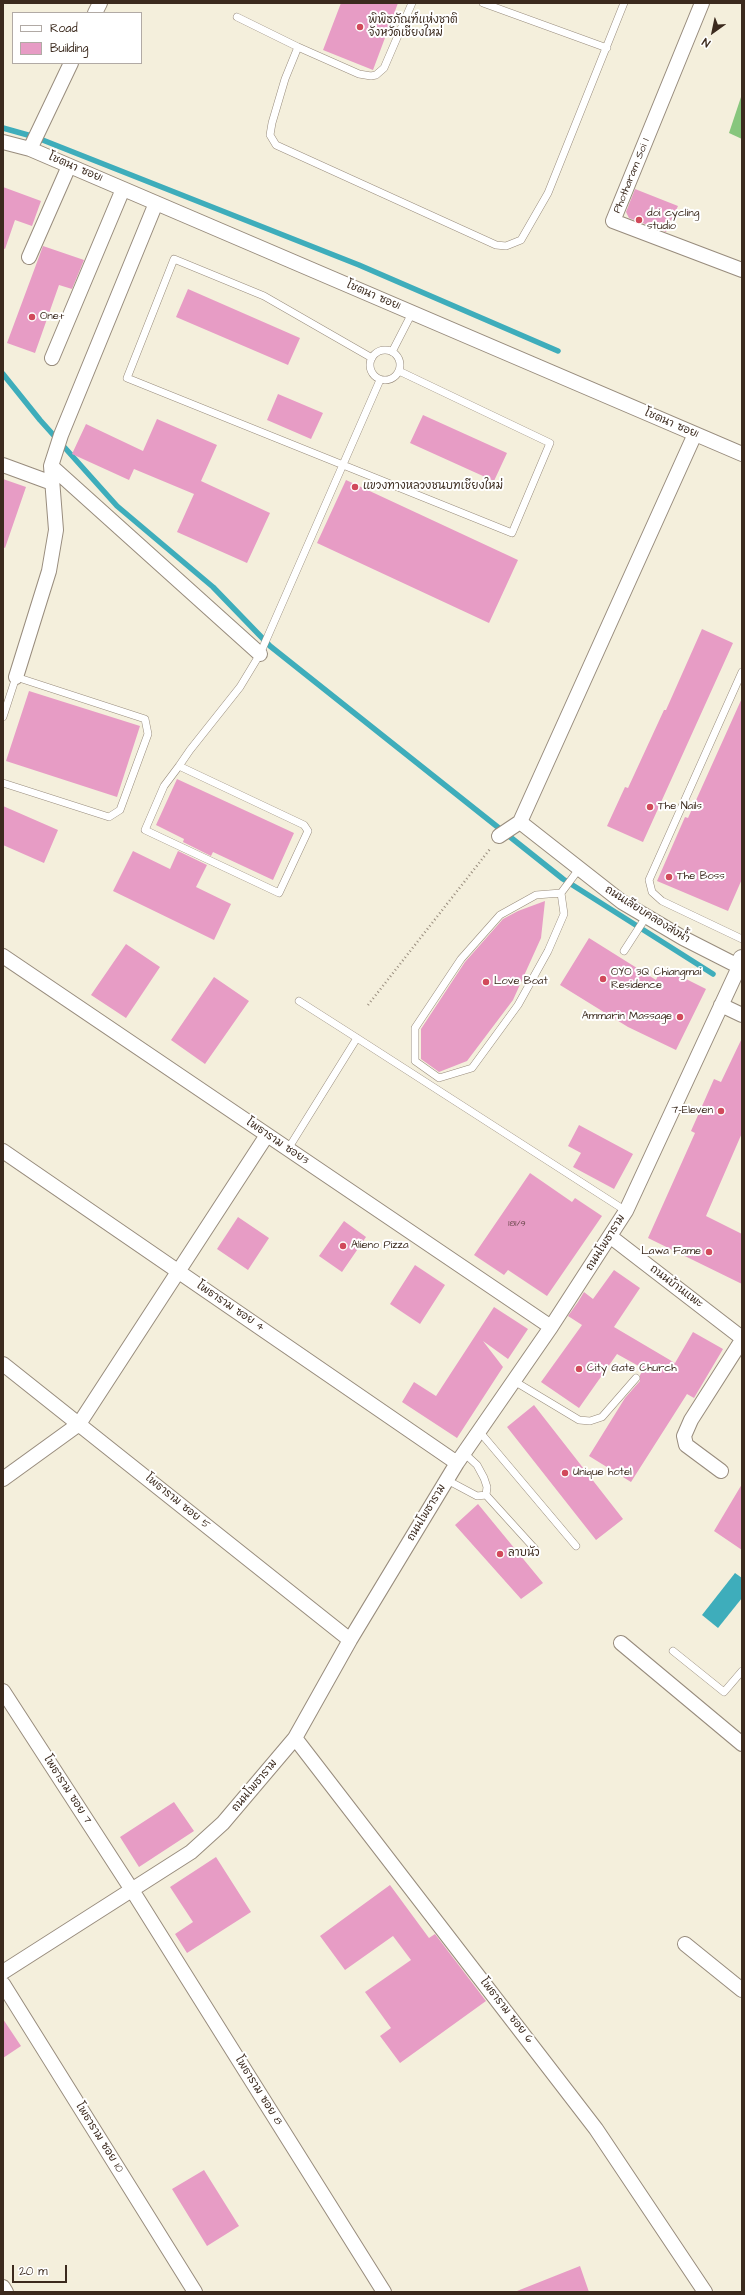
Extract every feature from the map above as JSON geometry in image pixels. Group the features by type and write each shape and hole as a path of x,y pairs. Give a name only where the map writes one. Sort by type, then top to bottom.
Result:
{"street":[{"path":"96,12 100,3"},
{"name":"Photharam Soi 1","path":"702,3 613,221 742,270"},
{"path":"30,149 71,64"},
{"name":"โชตนา ซอย1","path":"3,142 30,149 742,454"},
{"path":"29,257 68,166"},
{"path":"52,358 123,189"},
{"path":"16,677 49,571 56,530 51,466 61,435 156,203"},
{"path":"499,836 520,822 696,434"},
{"path":"3,465 52,483"},
{"path":"51,466 260,654"},
{"name":"ถนนเลียบคลองส่งน้ำ","path":"520,822 622,902 646,917 741,965"},
{"name":"โพธาราม ซอย3","path":"3,956 551,1327"},
{"name":"ถนนโพธาราม","path":"3,1972 191,1852 223,1823 295,1738 350,1640 460,1458 551,1327 611,1237 626,1211 741,965"},
{"path":"721,1005 742,1015"},
{"path":"3,1479 79,1424 267,1135"},
{"name":"โพธาราม ซอย 4","path":"3,1151 178,1272 460,1458"},
{"name":"ถนนบ้านแพะ","path":"611,1237 742,1339"},
{"path":"721,1471 686,1445 684,1436 691,1420 742,1339"},
{"name":"โพธาราม ซอย 5","path":"3,1364 350,1640"},
{"path":"621,1643 742,1744"},
{"name":"โพธาราม ซอย 7","path":"3,1691 132,1890"},
{"name":"โพธาราม ซอย 6","path":"295,1738 596,2129 705,2292"},
{"name":"โพธาราม ซอย 8","path":"132,1890 384,2292"},
{"path":"685,1944 742,1990"},
{"name":"โพธาราม ซอย 10","path":"3,1984 195,2292"},
{"path":"3,2287 6,2292"}],"lane":[{"path":"236,17 359,74 371,76 376,75 384,68 392,54 412,3"},
{"path":"483,3 607,48"},
{"path":"298,47 285,79 272,123 270,135 276,144 496,245 506,246 521,240 548,193 624,3"},
{"path":"372,358 264,296 174,259 127,378 512,533 550,443 399,372"},
{"path":"392,352 412,313"},
{"path":"380,351 392,352 399,359 399,372 394,378 380,380 370,368 372,358 380,351"},
{"path":"179,766 304,825 308,831 279,893 145,830 164,786 179,766 240,687 260,654 380,380"},
{"path":"742,672 649,880 652,892 662,902 742,939"},
{"path":"3,717 16,677 145,719 148,734 120,810 109,817 3,782"},
{"path":"561,893 536,895 500,915 461,958 415,1028 415,1061 439,1078 472,1068 518,1005 548,951 564,914 561,893 579,869"},
{"path":"624,951 646,917"},
{"path":"299,1001 626,1211"},
{"path":"288,1149 358,1038"},
{"path":"514,1381 579,1420 590,1421 602,1417 636,1378"},
{"path":"479,1431 576,1546"},
{"path":"460,1458 477,1465 487,1487 486,1495"},
{"path":"447,1480 472,1494 486,1495 535,1549"},
{"path":"672,1651 724,1692 742,1671"}],"path":[{"path":"368,1005 481,863 499,836"}],"green space":[{"path":"742,94 742,139 729,133"}],"water":[{"path":"735,1573 742,1578 742,1598 718,1628 702,1615"}],"building":[{"name":"พิพิธภัณฑ์แห่งชาติ จังหวัดเชียงใหม่","path":"341,3 398,3 373,70 323,50"},
{"path":"3,187 41,201 32,226 15,220 5,249 3,248"},
{"path":"635,189 678,206 666,232 629,218 626,212"},
{"name":"One+","path":"43,246 84,260 72,289 59,285 35,353 7,343"},
{"path":"188,289 300,338 288,365 176,317"},
{"path":"278,394 323,413 311,439 267,420"},
{"path":"423,415 507,453 494,481 410,443"},
{"path":"157,419 217,445 201,481 270,513 247,563 177,532 194,494 134,469 129,480 72,454 86,424 143,451"},
{"path":"3,479 26,487 5,548 3,547"},
{"path":"346,480 518,560 489,623 317,543"},
{"path":"702,629 733,643 643,842 607,826 625,787 628,788 664,710 666,710"},
{"path":"29,691 140,726 117,797 6,761"},
{"path":"742,698 742,879 728,911 657,881 685,817 688,818"},
{"path":"177,779 294,833 273,880 213,852 211,856 183,842 184,839 156,825"},
{"path":"3,806 58,830 44,863 3,845"},
{"path":"133,851 170,869 178,851 207,865 196,887 231,904 214,940 113,891"},
{"name":"Love Boat","path":"545,901 541,938 513,1000 467,1061 439,1072 421,1059 421,1029 465,962 503,919 518,911"},
{"path":"589,938 656,980 662,967 706,989 676,1050 628,1027 560,985"},
{"path":"126,944 160,967 126,1018 91,995"},
{"path":"214,977 249,1001 205,1064 171,1040"},
{"path":"742,1038 742,1133 706,1216 742,1234 742,1284 648,1238 695,1133 691,1131 714,1079 721,1082"},
{"path":"579,1125 633,1154 614,1189 573,1167 581,1153 568,1146"},
{"path":"530,1173 572,1202 575,1198 602,1216 547,1296 508,1270 504,1275 474,1255"},
{"path":"238,1217 269,1238 248,1270 217,1249"},
{"name":"Alieno Pizza","path":"344,1221 366,1237 342,1272 319,1256"},
{"path":"415,1265 445,1285 420,1324 390,1304"},
{"path":"614,1270 640,1288 614,1327 675,1363 693,1332 723,1349 694,1398 687,1394 631,1482 589,1456 625,1398 640,1381 640,1375 644,1369 617,1354 579,1408 541,1382 582,1325 568,1316 584,1292 593,1299"},
{"path":"494,1307 528,1329 508,1359 483,1341 503,1367 457,1438 402,1402 414,1382 436,1396"},
{"name":"Unique hotel","path":"534,1405 623,1519 596,1540 507,1427"},
{"path":"742,1484 742,1550 714,1531"},
{"name":"ลาบนัว","path":"478,1504 543,1583 521,1599 455,1525"},
{"path":"174,1802 194,1831 139,1867 120,1837"},
{"path":"216,1857 251,1912 187,1953 175,1934 193,1922 170,1887"},
{"path":"390,1885 429,1938 435,1934 486,2001 400,2063 380,2036 391,2028 365,1992 411,1960 393,1936 345,1970 320,1936"},
{"path":"3,2019 21,2046 3,2058"},
{"path":"204,2170 239,2226 207,2246 172,2189"},
{"path":"580,2266 589,2292 517,2292 517,2291"}],"waterway":[{"path":"3,128 35,137 359,265 558,351"},
{"path":"3,374 40,420 117,506 213,587 270,646 563,879 713,974"}],"place":[{"name":"พิพิธภัณฑ์แห่งชาติ จังหวัดเชียงใหม่","path":"360,27"},
{"name":"doi cycling studio","path":"639,220"},
{"name":"One+","path":"32,317"},
{"name":"แขวงทางหลวงชนบทเชียงใหม่","path":"355,487"},
{"name":"The Nails","path":"650,807"},
{"name":"The Boss","path":"669,877"},
{"name":"OYO 3Q Chiangmai Residence","path":"603,979"},
{"name":"Love Boat","path":"486,982"},
{"name":"Ammarin Massage","path":"680,1017"},
{"name":"7-Eleven","path":"721,1111"},
{"name":"Alieno Pizza","path":"343,1246"},
{"name":"Lawa Fame","path":"709,1252"},
{"name":"City Gate Church","path":"579,1369"},
{"name":"Unique hotel","path":"565,1473"},
{"name":"ลาบนัว","path":"500,1554"}]}
